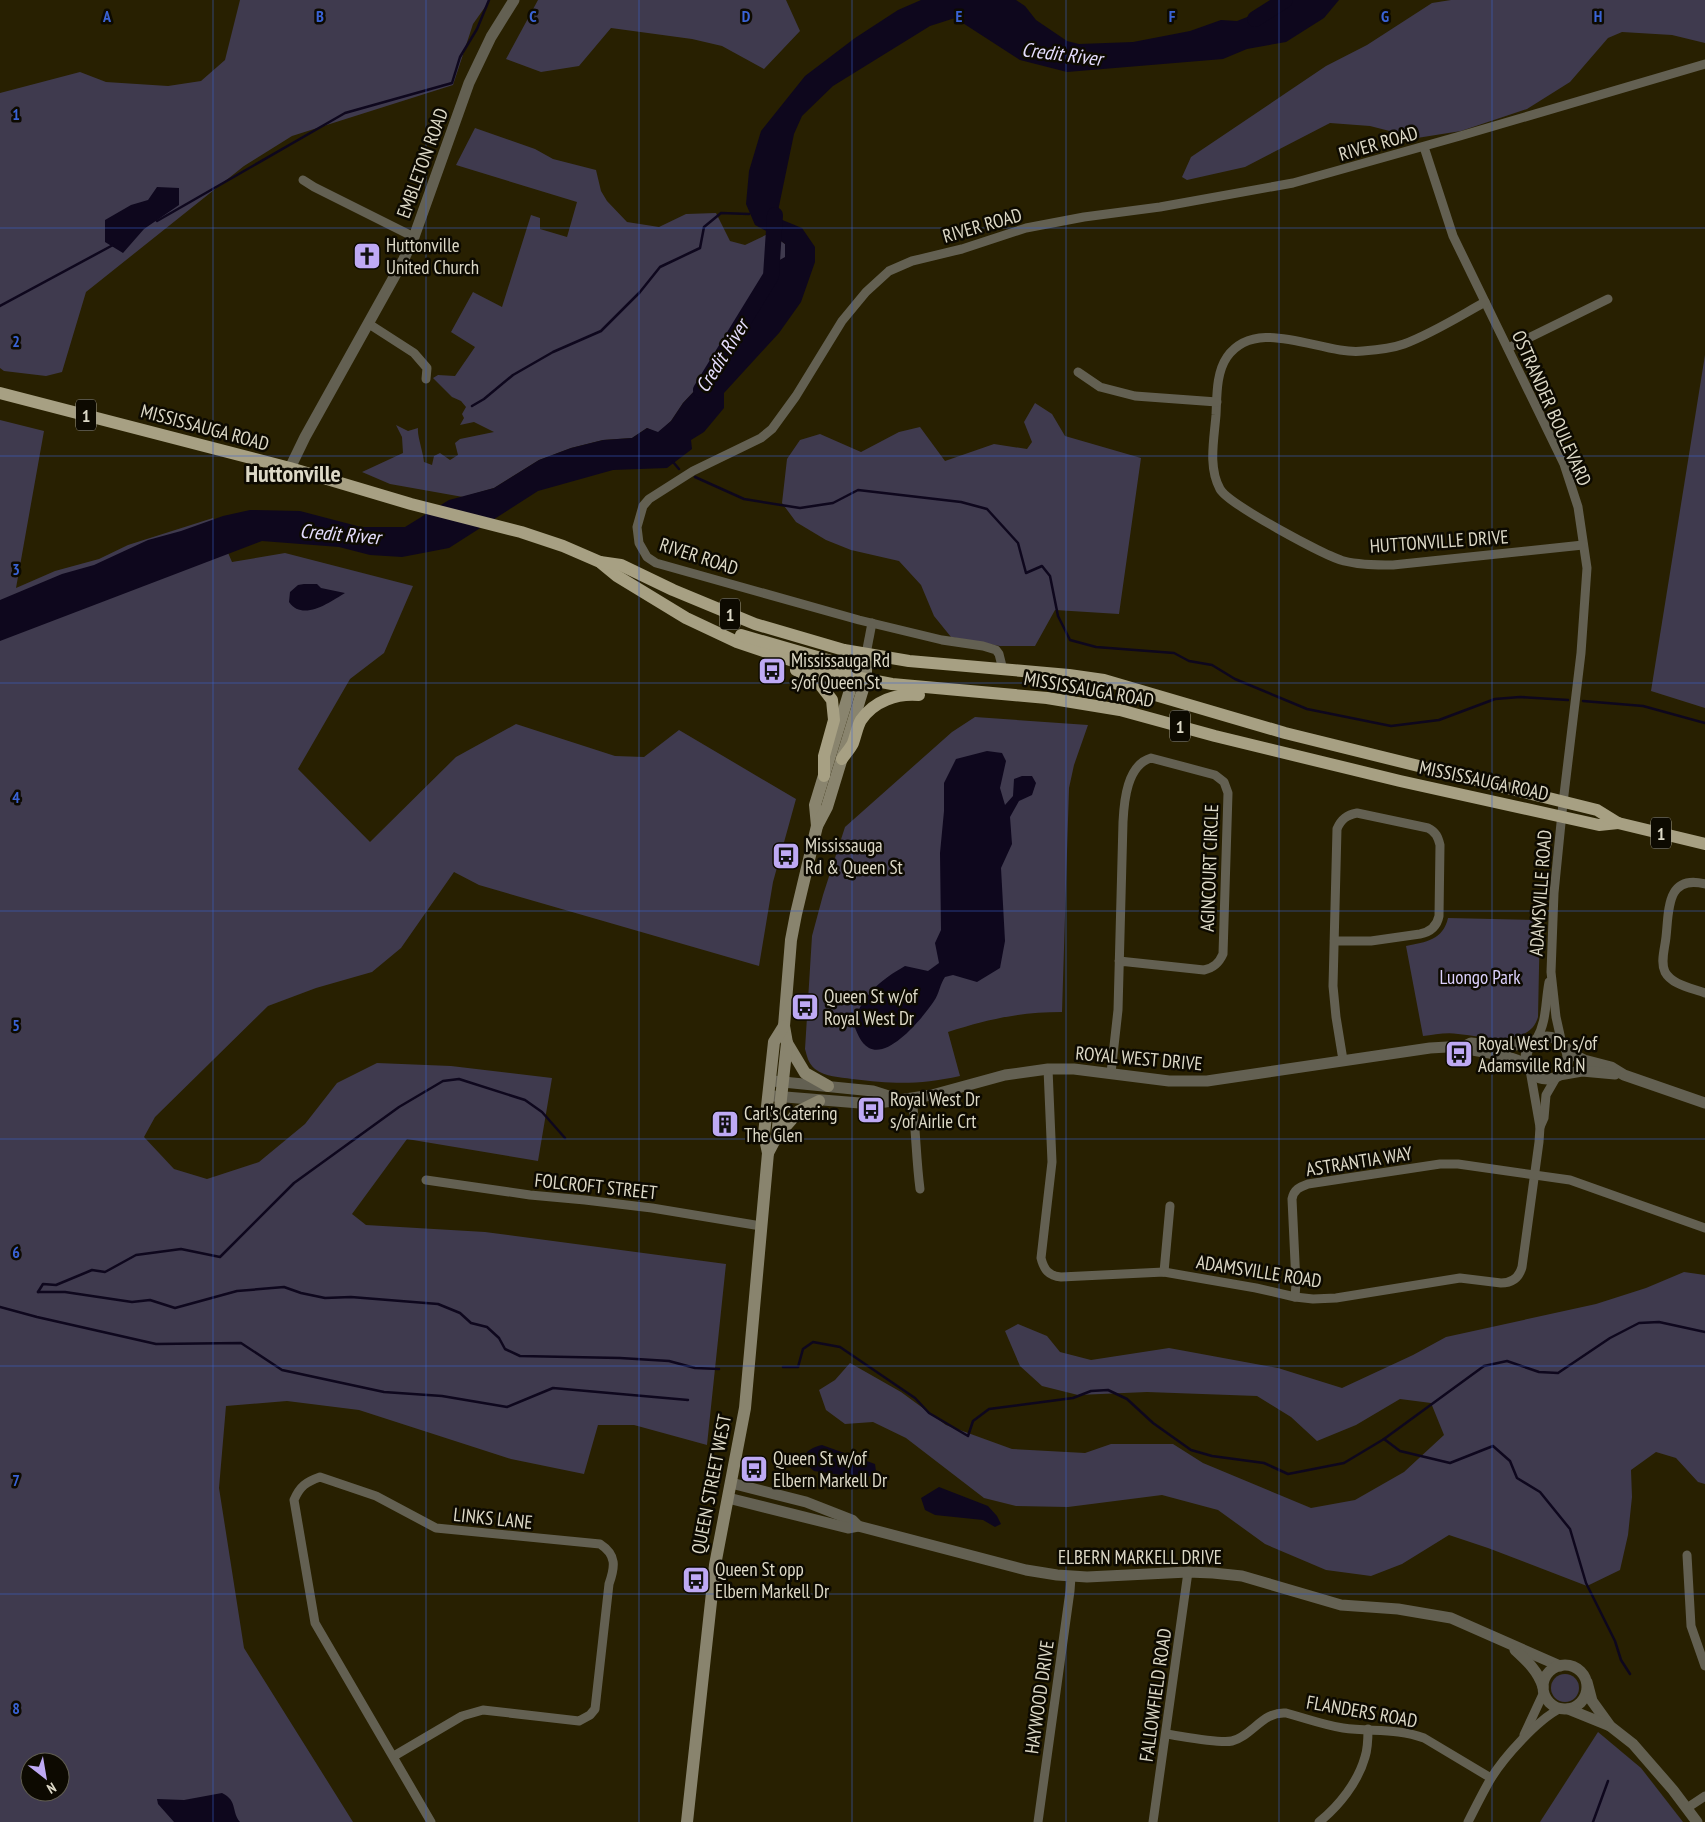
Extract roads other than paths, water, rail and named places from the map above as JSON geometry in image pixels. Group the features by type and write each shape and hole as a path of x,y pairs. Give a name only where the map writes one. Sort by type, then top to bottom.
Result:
{"main road":[{"name":"MISSISSAUGA ROAD","path":"0,393 290,468 411,504 521,532 563,546 600,562 621,565 682,594 755,624 844,650 909,661 1070,675 1104,680 1285,733 1562,809 1599,825 1618,823 1705,844"},
{"name":"MISSISSAUGA ROAD","path":"600,562 617,576 686,618 737,642 794,662 892,684 1047,698 1120,710 1215,736 1391,778 1562,809"},
{"path":"715,632 732,632 845,664 852,664 866,654"},
{"path":"737,642 747,654 816,679 827,692 832,700 834,713 824,756 824,776"},
{"name":"QUEEN STREET WEST","path":"816,826 827,807 842,758 866,654"},
{"name":"QUEEN STREET WEST","path":"686,1822 715,1565 745,1408 768,1153 764,1134 768,1096 776,1082 787,1043 784,1026 791,940 816,826 815,805 860,678"},
{"path":"842,758 853,744 862,720 875,706 893,697 905,694 950,697 957,690"},
{"name":"QUEEN STREET WEST","path":"768,1153 778,1136 782,1097 776,1082 774,1042 784,1026"},
{"path":"787,1043 805,1073 828,1086"},
{"path":"778,1136 799,1111 819,1100"}],"street":[{"name":"EMBLETON ROAD","path":"290,468 305,437 403,261 414,237 469,82 491,37 514,0"},
{"name":"RIVER ROAD","path":"1003,670 999,654 996,650 942,640 872,623 656,563 648,557 639,543 637,527 640,512 649,499 685,476 760,438 772,429 796,396 842,322 866,292 889,271 912,261 962,249 1026,228 1084,217 1160,207 1293,183 1424,147 1705,64"},
{"name":"OSTRANDER BOULEVARD","path":"1424,147 1452,236 1564,464 1578,506 1587,568 1582,653 1562,809"},
{"path":"303,180 414,237"},
{"path":"1508,348 1608,299"},
{"name":"HUTTONVILLE DRIVE","path":"1484,302 1435,330 1402,345 1362,352 1339,350 1264,336 1244,342 1228,356 1220,373 1212,465 1220,491 1234,503 1312,548 1342,561 1369,565 1393,565 1583,545"},
{"path":"369,324 414,353 427,368 426,379"},
{"path":"1078,372 1100,387 1135,396 1217,402"},
{"path":"866,654 872,623"},
{"name":"AGINCOURT CIRCLE","path":"1111,1074 1118,1010 1119,960 1124,813 1126,798 1135,771 1138,765 1151,758 1215,775 1224,782 1228,793 1223,954 1221,959 1214,966 1204,970 1119,960"},
{"name":"ADAMSVILLE ROAD","path":"1562,809 1554,893 1552,972 1556,1017 1563,1045"},
{"path":"1334,941 1372,941 1426,933 1435,926 1439,916 1440,845 1434,832 1428,828 1357,813 1346,816 1338,829 1334,941 1333,986 1343,1060"},
{"path":"1705,884 1688,882 1681,885 1671,897 1662,965 1669,978 1676,983 1705,993"},
{"name":"ADAMSVILLE ROAD","path":"1536,1040 1546,1016 1546,996 1552,972"},
{"path":"1624,1075 1582,1071 1547,1079 1541,1078 1536,1076 1529,1068 1526,1061 1528,1050 1536,1040 1547,1037 1554,1038 1574,1055 1584,1060 1611,1067 1624,1075 1705,1103"},
{"name":"ROYAL WEST DRIVE","path":"768,1096 872,1104 958,1089 1005,1076 1048,1069 1074,1069 1169,1080 1207,1082 1430,1048 1465,1046 1471,1043 1510,1046 1536,1040"},
{"path":"1558,1075 1568,1058 1563,1045"},
{"name":"ROYAL WEST DRIVE","path":"1465,1046 1471,1050 1509,1056 1517,1059 1529,1068"},
{"name":"ADAMSVILLE ROAD","path":"1048,1069 1052,1162 1041,1258 1044,1268 1050,1274 1061,1277 1164,1272 1313,1299 1336,1298 1460,1278 1501,1283 1512,1281 1520,1274 1536,1174 1540,1127 1529,1068"},
{"name":"ADAMSVILLE ROAD","path":"1540,1127 1544,1118 1546,1095 1558,1075"},
{"name":"ROYAL WEST DRIVE","path":"776,1082 873,1091 906,1099"},
{"path":"906,1099 917,1141 920,1190"},
{"name":"ASTRANTIA WAY","path":"1295,1297 1292,1199 1293,1193 1302,1186 1450,1163 1556,1177 1582,1184 1705,1228"},
{"name":"FOLCROFT STREET","path":"426,1180 530,1195 652,1208 761,1226"},
{"path":"1164,1272 1170,1206"},
{"name":"LINKS LANE","path":"394,1756 462,1716 483,1710 506,1711 574,1721 590,1716 595,1709 609,1584 614,1571 613,1559 609,1550 600,1544 436,1528 376,1496 320,1477 305,1483 298,1491 294,1500 315,1623 431,1822"},
{"name":"ELBERN MARKELL DRIVE","path":"731,1483 806,1502 852,1520 858,1526"},
{"name":"ELBERN MARKELL DRIVE","path":"728,1498 848,1528 858,1526 1026,1570 1071,1576 1213,1572 1242,1576 1341,1605 1398,1609 1451,1618 1560,1666"},
{"path":"1687,1555 1691,1626 1705,1666"},
{"name":"FALLOWFIELD ROAD","path":"1153,1822 1188,1572"},
{"name":"HAYWOOD DRIVE","path":"1038,1822 1071,1576"},
{"name":"ELBERN MARKELL DRIVE","path":"1508,1644 1540,1676 1544,1689"},
{"path":"1610,1726 1550,1703 1544,1689 1544,1681 1550,1671 1567,1665 1580,1670 1592,1701 1610,1726 1633,1744 1697,1822"},
{"path":"1468,1822 1491,1778 1521,1741 1542,1720 1581,1702 1585,1696 1586,1682"},
{"path":"1521,1741 1544,1689"},
{"name":"FLANDERS ROAD","path":"1166,1734 1231,1741 1245,1735 1270,1716 1281,1713 1344,1728 1402,1731 1424,1738 1491,1778"},
{"path":"1319,1822 1336,1805 1358,1774 1365,1758 1368,1729"},
{"path":"1687,1808 1705,1796"}],"water":[{"name":"Credit River","path":"921,0 1016,0 1025,6 1036,20 1067,41 1079,44 1133,42 1190,31 1221,20 1237,21 1290,0 1339,0 1324,18 1286,42 1247,49 1223,59 1067,72 1020,60 955,18 930,26 833,86 802,116 794,134 778,211 780,219 802,228 815,247 815,262 801,302 779,333 724,393 724,408 704,432 691,440 692,449 667,468 613,470 538,491 449,548 402,557 370,555 339,547 262,541 0,641 0,600 62,574 94,565 148,540 223,516 250,510 300,511 361,527 405,527 449,500 494,488 539,460 571,448 603,440 632,438 647,428 658,432 671,421 683,403 729,354 737,323 767,285 778,261 785,257 785,244 755,225 746,204 749,171 761,131 805,76 855,38 898,10"},
{"path":"157,187 179,188 179,205 144,229 123,253 105,242 105,220 131,205 148,200"},
{"path":"317,584 321,588 345,593 317,608 302,610 295,608 289,602 290,592 298,585"},
{"path":"987,751 1002,753 1006,761 1000,788 1005,805 1013,796 1014,779 1022,776 1032,776 1036,783 1032,795 1019,801 1010,817 1012,844 1001,868 1005,941 1000,968 977,982 953,975 945,977 934,1001 906,1034 887,1047 877,1050 869,1048 857,1034 853,1023 867,996 887,977 905,966 928,971 939,963 935,943 941,930 940,853 944,811 944,783 956,759"},
{"path":"822,1445 875,1464 876,1471 866,1479 814,1471 806,1462 805,1455 811,1449"},
{"path":"939,1487 988,1506 1001,1524 995,1527 983,1520 935,1515 925,1510 921,1498"},
{"path":"222,1793 230,1799 240,1822 174,1822 158,1804 157,1799 184,1800"}],"waterway":[{"path":"157,221 345,113 452,83 460,57 477,29 489,0"},
{"name":"Credit River","path":"1255,19 1285,0"},
{"path":"472,406 484,399 513,375 553,352 601,331 640,292 660,267 700,248 704,227 721,213 749,214"},
{"name":"Credit River","path":"701,390 771,276 775,215"},
{"path":"0,306 113,245"},
{"path":"673,462 679,469"},
{"path":"695,477 744,499 800,508 833,503 858,490 961,502 987,509 1018,543 1026,573 1042,566 1050,576 1058,616 1070,640 1096,647 1174,653 1189,661 1212,665 1235,679 1307,709 1391,726 1439,720 1495,699 1520,697 1568,700"},
{"path":"1583,701 1643,706 1705,723"},
{"path":"38,1292 43,1284 56,1285 92,1270 105,1272 136,1255 181,1249 220,1257 294,1183 399,1107 443,1081 459,1079 525,1100 542,1112 565,1138"},
{"path":"38,1292 65,1292 132,1302 150,1300 175,1308 237,1291 284,1287 325,1298 351,1297 438,1304 460,1313 471,1323 487,1327 499,1338 505,1349 520,1356 669,1361 695,1368 719,1369"},
{"path":"0,1307 156,1344 241,1343 282,1370 384,1392 442,1396 507,1407 553,1388 688,1400"},
{"path":"783,1367 798,1367 803,1349 813,1342 840,1347 915,1398 929,1413 968,1436 973,1421 989,1409 1073,1398 1091,1391 1108,1390 1127,1399 1153,1423 1191,1450 1212,1456 1264,1463 1288,1474 1344,1463 1384,1439 1484,1366 1507,1361 1539,1372 1558,1373 1610,1338 1639,1323 1659,1322 1705,1332"},
{"path":"1384,1439 1400,1451 1450,1463 1493,1446 1510,1461 1517,1478 1540,1492 1570,1529 1586,1583 1615,1641 1621,1660 1630,1674"},
{"path":"1593,1822 1608,1781"}],"place":[{"name":"Huttonville United Church","path":"367,256"},
{"name":"Mississauga Rd s/of Queen St","path":"772,671"},
{"name":"Mississauga Rd & Queen St","path":"786,856"},
{"name":"Queen St w/of Royal West Dr","path":"805,1007"},
{"name":"Royal West Dr s/of Adamsville Rd N","path":"1459,1054"},
{"name":"Royal West Dr s/of Airlie Crt","path":"871,1110"},
{"name":"Carl's Catering The Glen","path":"725,1124"},
{"name":"Queen St w/of Elbern Markell Dr","path":"754,1469"},
{"name":"Queen St opp Elbern Markell Dr","path":"696,1580"}],"district":[{"name":"Huttonville","path":"293,473"}],"park label":[{"name":"Luongo Park","path":"1480,977"}]}
